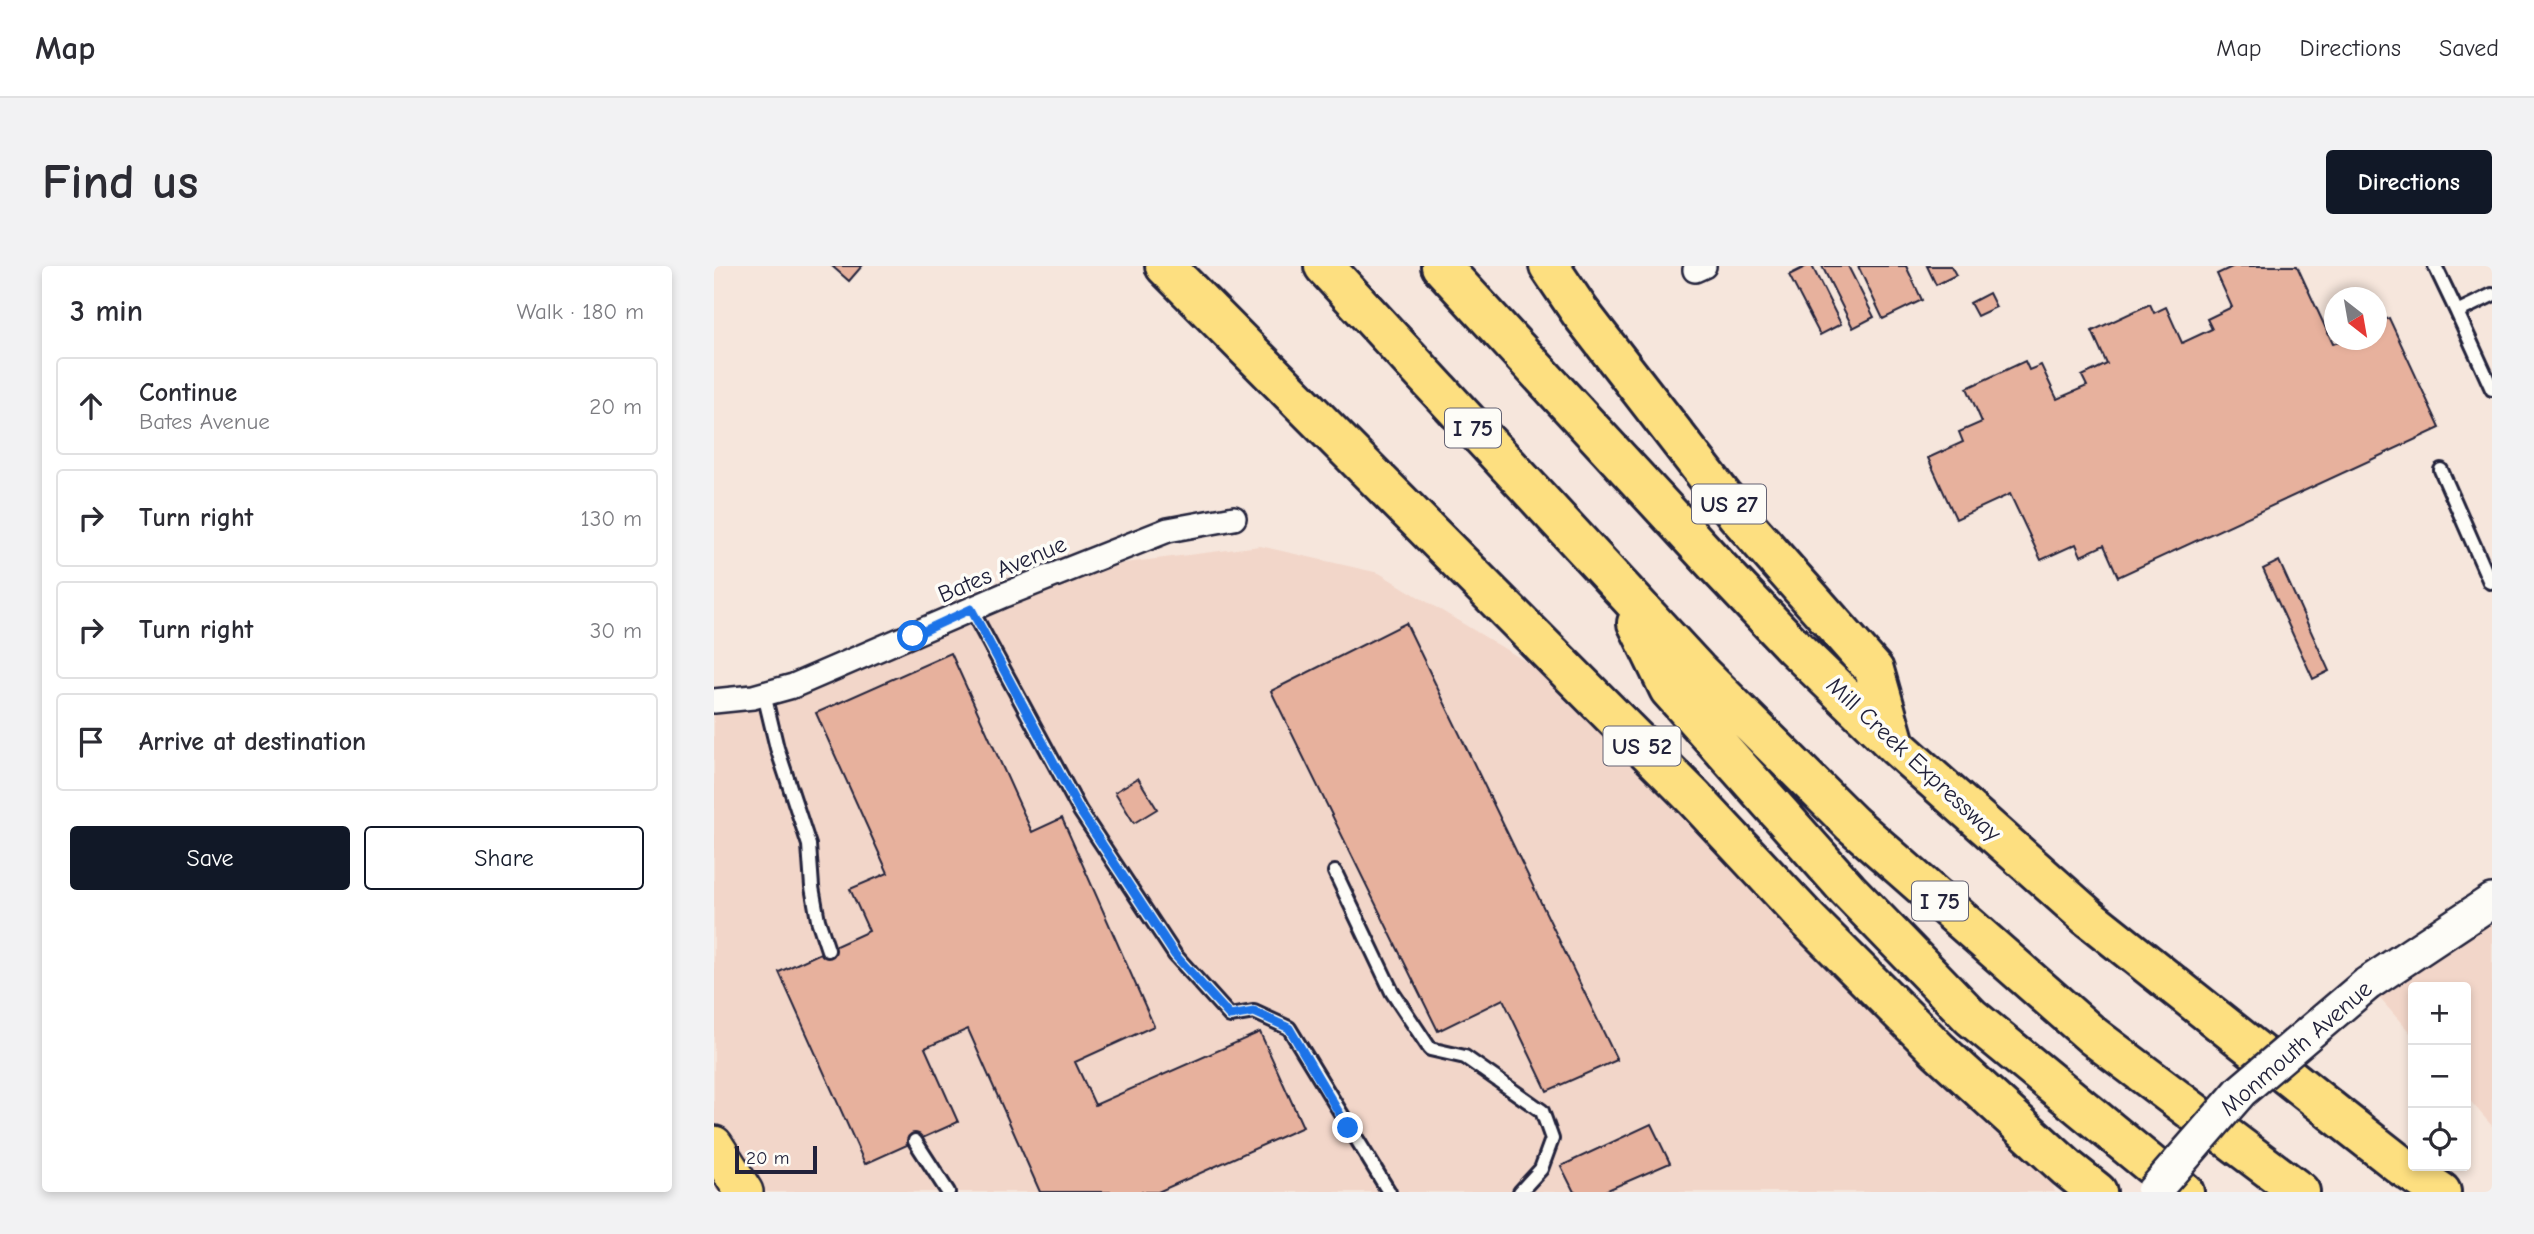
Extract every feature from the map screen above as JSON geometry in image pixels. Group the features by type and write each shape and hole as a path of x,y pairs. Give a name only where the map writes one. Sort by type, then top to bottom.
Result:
{"highway":[{"name":"US 52","path":"1165,266 1694,798 1808,920 1929,1041 2096,1192"},
{"name":"I 75","path":"1324,266 1621,590 1697,670 1852,824 2093,1036 2300,1192"},
{"name":"Mill Creek Expressway","path":"1441,266 1736,586 1793,646 1896,746 2088,917 2403,1167 2441,1192"},
{"name":"US 27","path":"1549,266 1580,312 1737,515 1874,670 1896,746"},
{"path":"1621,590 1669,689 1848,890 1971,1017 2184,1192"}],"main road":[{"path":"714,1145 744,1192"}],"street":[{"name":"Bates Avenue","path":"714,701 793,687 971,609 1168,530 1234,518"},
{"name":"Monmouth Avenue","path":"2152,1192 2241,1091 2367,984 2492,901"}],"lane":[{"path":"2435,266 2492,389"},
{"path":"2457,312 2492,295"},
{"path":"2441,470 2492,582"},
{"path":"971,609 1080,811 1175,955 1230,1016 1254,1012 1289,1028 1389,1192"},
{"path":"764,694 777,748 809,845 816,909 828,950"},
{"path":"1335,872 1392,992 1430,1049 1465,1057 1542,1111 1552,1139 1541,1169 1520,1192"},
{"path":"915,1141 948,1192"}],"shaded area":[{"path":"1260,546 1379,573 1553,678 2045,1163 2055,1192 714,1192 714,701 753,697 1068,570"},
{"path":"2492,901 2492,1126 2471,1102 2471,982 2408,982 2408,1030 2367,984"}],"building":[{"path":"832,266 862,266 849,281"},
{"path":"1812,266 1841,324 1820,335 1789,275"},
{"path":"1822,266 1848,266 1874,317 1853,328"},
{"path":"1858,266 1906,266 1922,300 1883,319"},
{"path":"1927,266 1951,266 1956,275 1936,285"},
{"path":"2234,266 2297,266 2324,324 2324,350 2387,350 2389,318 2440,428 2118,577 2104,545 2081,556 2076,544 2041,560 2010,494 1956,519 1928,458 1963,442 1959,432 1982,422 1967,388 2025,361 2029,370 2041,365 2057,399 2087,386 2082,376 2107,364 2092,331 2150,304 2154,313 2166,307 2182,343 2212,329 2207,319 2232,307 2217,274"},
{"path":"1989,293 1996,307 1977,316 1970,303"},
{"path":"2279,561 2329,671 2313,679 2263,569"},
{"path":"1406,623 1617,1060 1547,1091 1503,999 1438,1031 1271,691"},
{"path":"951,653 1032,832 1062,818 1154,1026 1075,1062 1095,1105 1260,1032 1303,1127 1158,1192 1040,1192 968,1029 925,1048 958,1122 865,1164 779,972 869,931 850,889 888,873 816,713"},
{"path":"1138,778 1157,809 1134,823 1115,792"},
{"path":"1651,1124 1670,1163 1603,1192 1574,1192 1561,1166"}],"route":[{"path":"913,636 971,609 1080,811 1175,955 1230,1016 1254,1012 1289,1028 1348,1128"}]}
